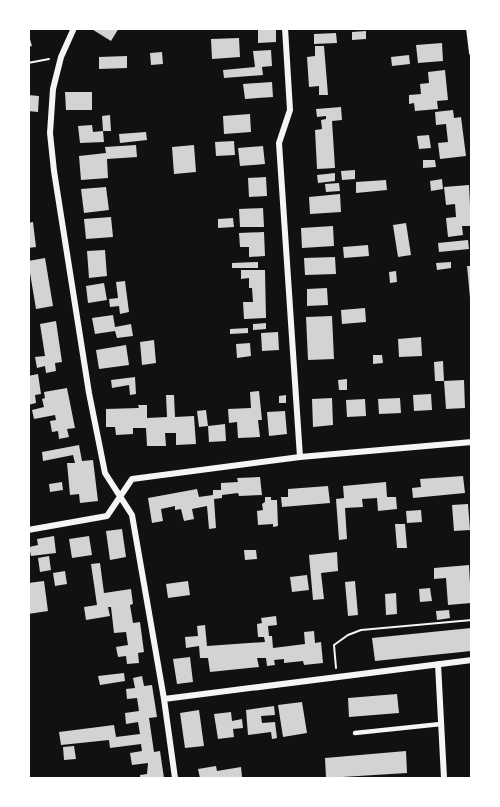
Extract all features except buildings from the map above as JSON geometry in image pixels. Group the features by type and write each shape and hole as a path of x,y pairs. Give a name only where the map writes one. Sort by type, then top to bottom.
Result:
{"street":[{"path":"74,28 61,57 53,89 50,133 54,171 89,393 105,473 132,514 164,699 175,778"},
{"path":"285,28 290,110 279,143 300,457"},
{"path":"469,28 471,53"},
{"path":"28,530 107,516 132,479 300,457 471,442"},
{"path":"164,699 471,660"},
{"path":"438,664 444,778"}],"lane":[{"path":"355,733 441,724"}],"path":[{"path":"28,63 61,57"},
{"path":"337,676 334,645 348,635 362,630 471,620"}]}
